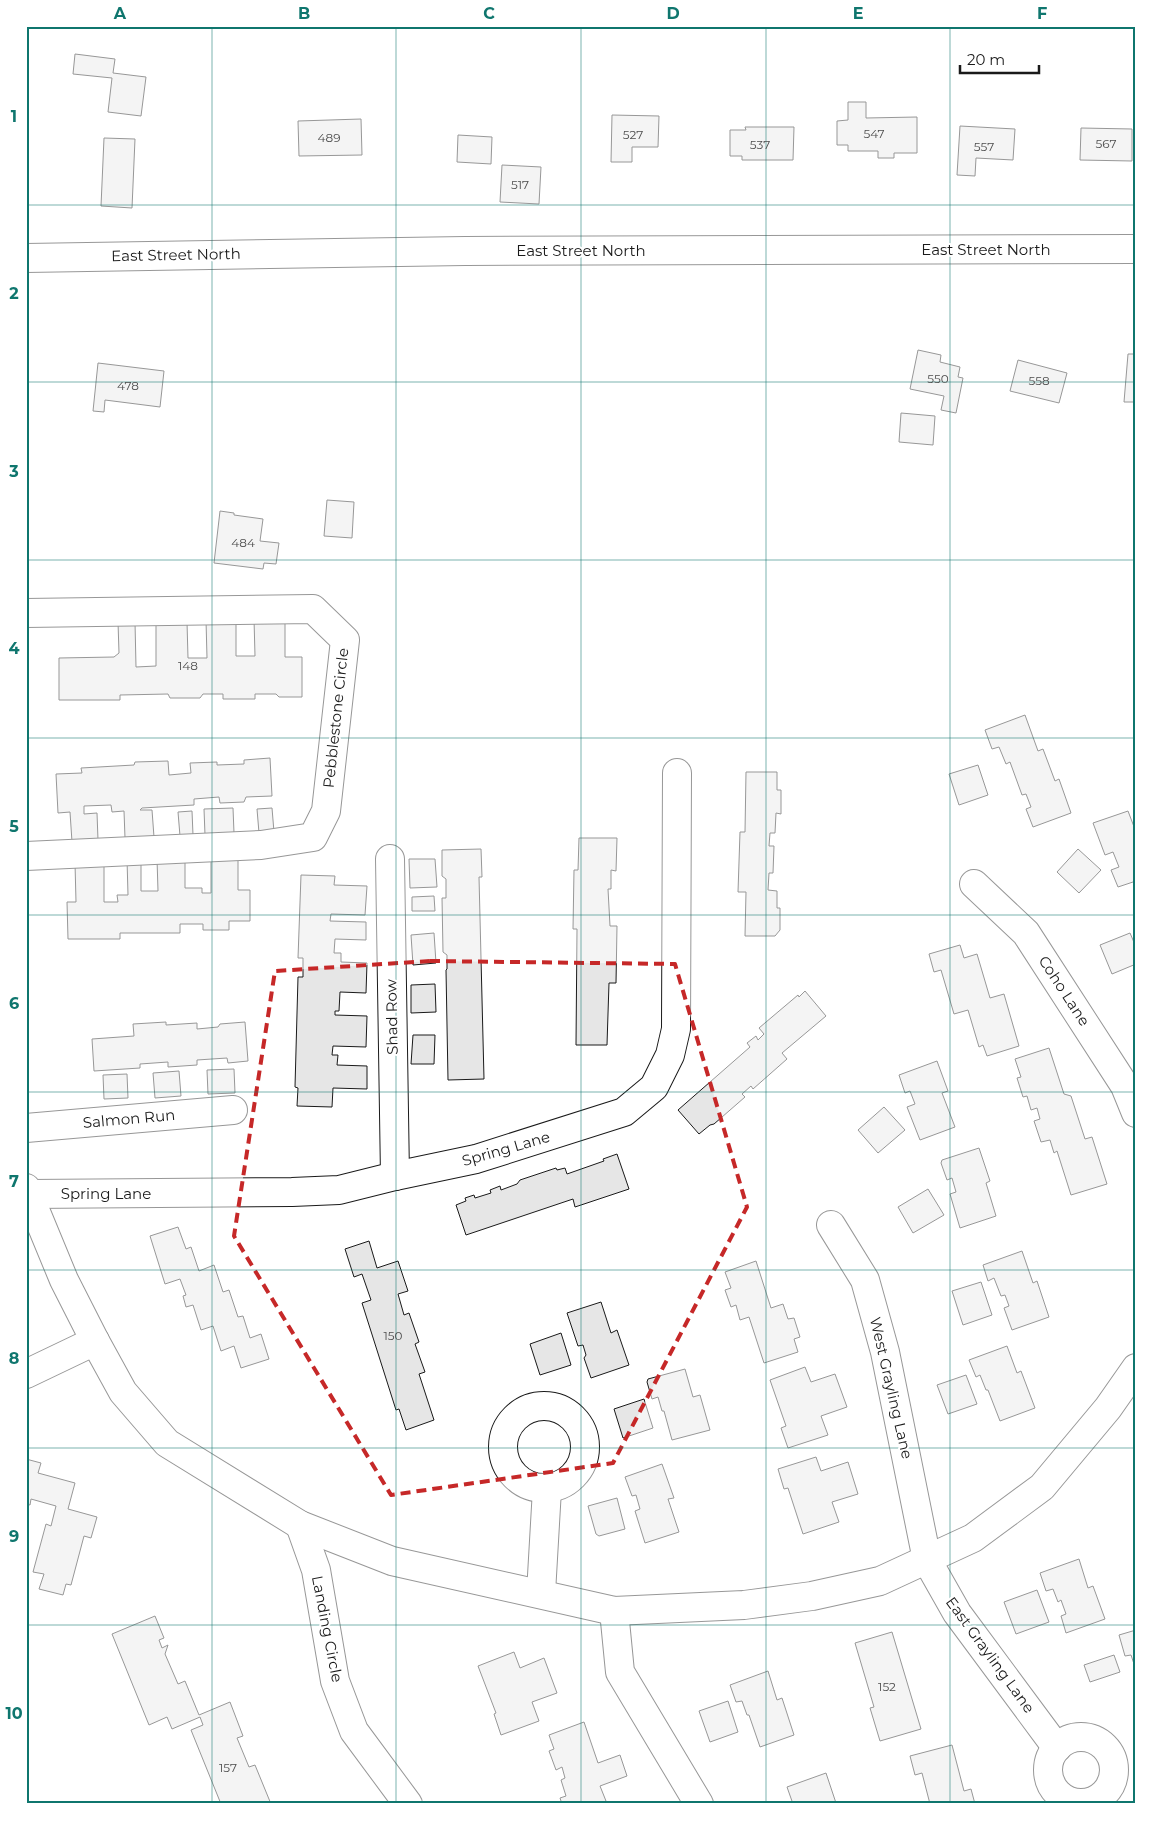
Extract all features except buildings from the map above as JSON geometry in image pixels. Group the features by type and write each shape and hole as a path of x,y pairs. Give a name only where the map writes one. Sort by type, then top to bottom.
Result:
{"street":[{"name":"East Street North","path":"26,258 465,251 1136,249"},
{"name":"Pebblestone Circle","path":"26,612 313,609 345,640 326,811 313,838 261,845 26,856"},
{"name":"Spring Lane","path":"28,1191 292,1192 339,1190 476,1159 624,1112 654,1087 670,1055 676,1029 677,773"},
{"name":"Shad Row","path":"390,859 395,1176"},
{"name":"Coho Lane","path":"974,884 1026,933 1125,1086 1136,1113"},
{"name":"Salmon Run","path":"26,1128 233,1110"},
{"path":"28,1191 64,1280 123,1392 167,1443 198,1464 300,1525 392,1561 614,1610 744,1605 812,1596 880,1580 927,1560 973,1538 1042,1487 1108,1408 1136,1368"},
{"name":"West Grayling Lane","path":"831,1225 865,1280 885,1352 927,1560"},
{"path":"26,1374 95,1341"},
{"path":"541,1593 547,1489"},
{"name":"Landing Circle","path":"300,1525 316,1570 335,1681 354,1730 408,1804"},
{"name":"East Grayling Lane","path":"927,1560 957,1613 1057,1748"},
{"path":"614,1610 620,1672 699,1804"}],"highlighted area":[{"path":"430,961 675,964 747,1207 613,1463 391,1495 234,1236 275,971"}]}
